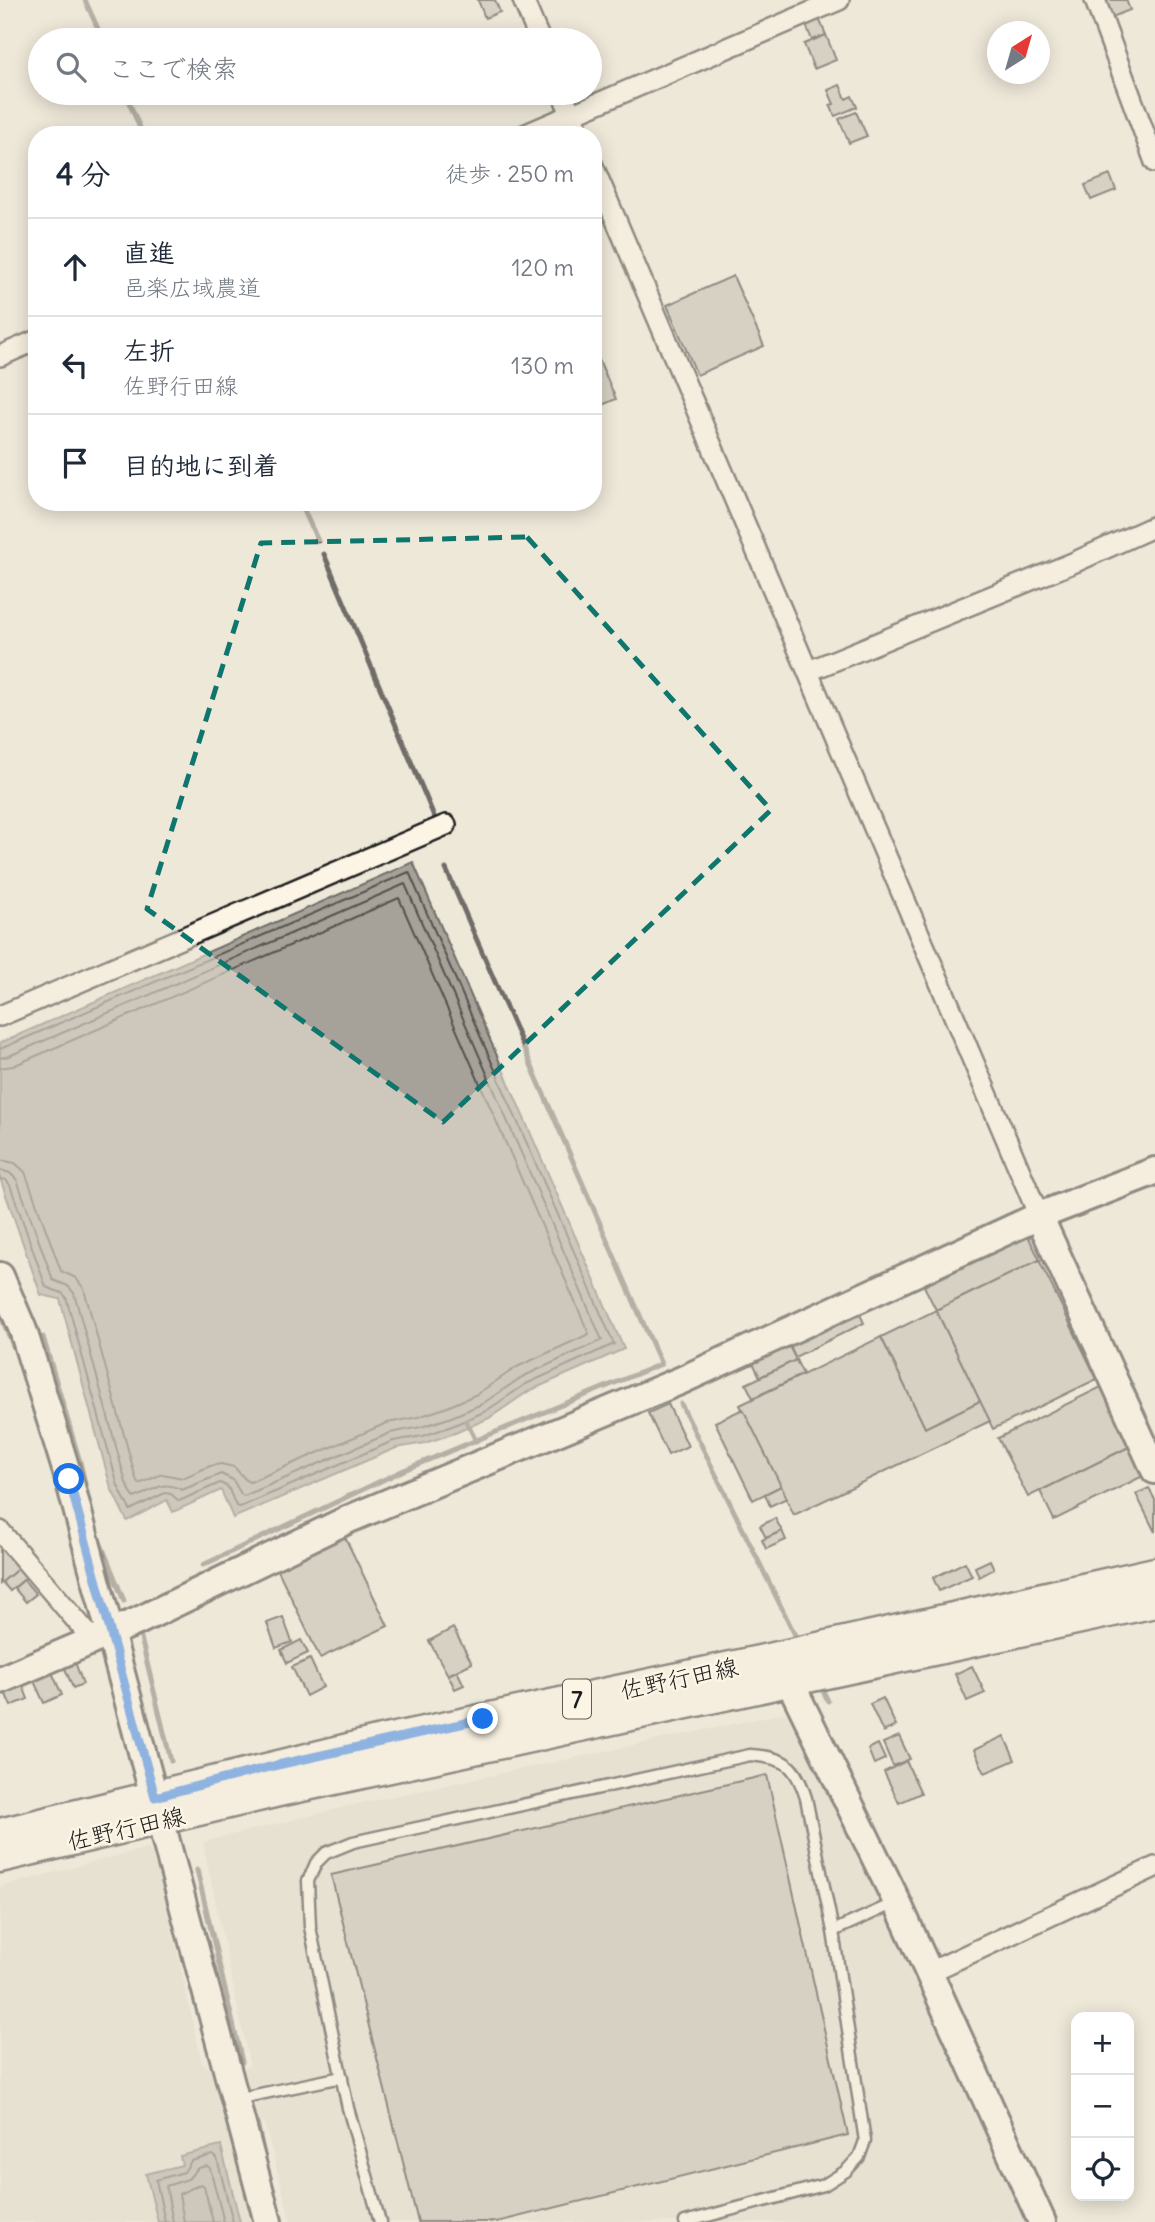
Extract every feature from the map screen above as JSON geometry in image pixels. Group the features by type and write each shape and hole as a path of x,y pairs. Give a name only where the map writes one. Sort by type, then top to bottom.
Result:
{"main road":[{"name":"佐野行田線","path":"0,1857 381,1741 778,1657 1155,1573"},
{"name":"佐野行田線","path":"0,1834 279,1791 1155,1601"}],"street":[{"path":"523,0 535,28"},
{"path":"602,102 839,0"},
{"path":"1095,0 1155,162"},
{"path":"567,105 576,126"},
{"path":"546,126 595,105"},
{"path":"602,187 1039,1216 1155,1470"},
{"path":"0,356 28,344"},
{"path":"809,671 1075,562 1155,526"},
{"path":"0,1016 446,825"},
{"path":"0,1680 102,1637 349,1519 682,1380 1039,1216 1155,1171"},
{"path":"0,1276 23,1330 69,1479 102,1637 158,1808 268,2222"},
{"path":"0,1531 102,1637"},
{"path":"789,1680 930,1972 1042,2222"},
{"path":"930,1972 1155,1867"}],"lane":[{"path":"380,2222 348,2108 310,1927 308,1881 316,1863 326,1853 353,1842 750,1755 777,1758 791,1768 801,1782 834,1931 864,2141 859,2157 846,2171 824,2185 685,2222"},
{"path":"834,1931 897,1902"},
{"path":"235,2099 342,2077"}],"highlighted area":[{"path":"527,537 771,810 443,1122 147,909 261,543"}],"shaded area":[{"path":"790,1712 856,1847 1029,2222 291,2222 264,2121 248,2123 235,2071 250,2066 203,1842 353,1805"},
{"path":"147,1848 156,1857 202,2064 219,2075 260,2222 0,2222 0,1887"}],"water":[{"path":"413,862 624,1349 529,1391 489,1418 455,1433 425,1443 396,1448 233,1518 221,1490 173,1512 167,1500 127,1521 111,1488 60,1299 41,1295 0,1178 0,1043"},
{"path":"221,2146 240,2222 158,2222 146,2174 182,2165 180,2156"}],"building":[{"path":"478,0 495,0 500,12 485,18"},
{"path":"1106,0 1126,0 1130,10 1112,17"},
{"path":"817,14 826,35 812,40 804,20"},
{"path":"826,35 836,60 814,69 804,44"},
{"path":"840,85 846,99 852,96 857,107 835,116 830,105 834,104 828,90"},
{"path":"856,112 867,136 849,143 839,119"},
{"path":"1110,175 1116,190 1091,200 1085,185"},
{"path":"733,276 764,346 697,375 667,305"},
{"path":"602,367 616,399 602,405"},
{"path":"1028,1236 1040,1260 936,1310 924,1286"},
{"path":"1039,1260 1097,1379 993,1429 936,1310"},
{"path":"858,1310 864,1323 795,1357 790,1345"},
{"path":"936,1310 980,1401 925,1428 881,1337"},
{"path":"881,1337 925,1428 980,1401 990,1421 794,1515 740,1405"},
{"path":"789,1346 796,1360 760,1377 753,1363"},
{"path":"796,1360 803,1374 753,1398 746,1384"},
{"path":"1103,1386 1133,1445 1028,1497 998,1438"},
{"path":"668,1404 688,1446 668,1455 648,1413"},
{"path":"743,1409 781,1486 753,1500 715,1422"},
{"path":"1133,1445 1147,1474 1054,1520 1040,1491"},
{"path":"781,1486 787,1498 770,1506 765,1494"},
{"path":"1149,1488 1155,1500 1155,1532 1136,1494"},
{"path":"775,1518 782,1531 766,1538 760,1526"},
{"path":"342,1531 388,1626 320,1658 275,1564"},
{"path":"782,1531 786,1540 766,1549 762,1540"},
{"path":"2,1547 19,1568 0,1584 0,1549"},
{"path":"990,1560 994,1569 979,1577 975,1567"},
{"path":"965,1562 972,1576 939,1591 933,1578"},
{"path":"19,1568 27,1577 10,1591 2,1582"},
{"path":"24,1580 36,1594 26,1602 14,1588"},
{"path":"283,1617 292,1642 276,1648 267,1623"},
{"path":"453,1628 472,1663 448,1675 429,1641"},
{"path":"301,1640 308,1653 287,1663 281,1650"},
{"path":"310,1659 323,1687 306,1696 292,1667"},
{"path":"75,1662 83,1684 73,1688 64,1666"},
{"path":"972,1666 985,1693 967,1701 955,1674"},
{"path":"51,1670 62,1695 44,1703 33,1679"},
{"path":"457,1671 464,1685 455,1689 448,1675"},
{"path":"22,1683 28,1699 11,1706 4,1690"},
{"path":"883,1698 896,1726 883,1732 870,1704"},
{"path":"899,1736 910,1759 893,1766 883,1743"},
{"path":"1004,1736 1015,1760 985,1773 974,1750"},
{"path":"878,1744 885,1759 874,1764 868,1749"},
{"path":"906,1761 921,1793 899,1803 884,1772"},
{"path":"767,1775 848,2135 497,2222 418,2222 331,1875"}],"waterway":[{"path":"85,0 98,28"},
{"path":"130,105 139,126"},
{"path":"304,511 318,541"},
{"path":"324,554 436,821"},
{"path":"203,1565 404,1470 661,1364 446,869"},
{"path":"0,1314 14,1348"},
{"path":"43,1337 80,1462 97,1534 124,1601"},
{"path":"681,1404 799,1643"},
{"path":"466,1421 476,1441"},
{"path":"140,1634 171,1761"},
{"path":"819,1683 828,1701"},
{"path":"197,1870 242,2062"},
{"path":"257,2122 268,2174"}],"route":[{"path":"69,1479 155,1797 273,1766 483,1719"}]}
